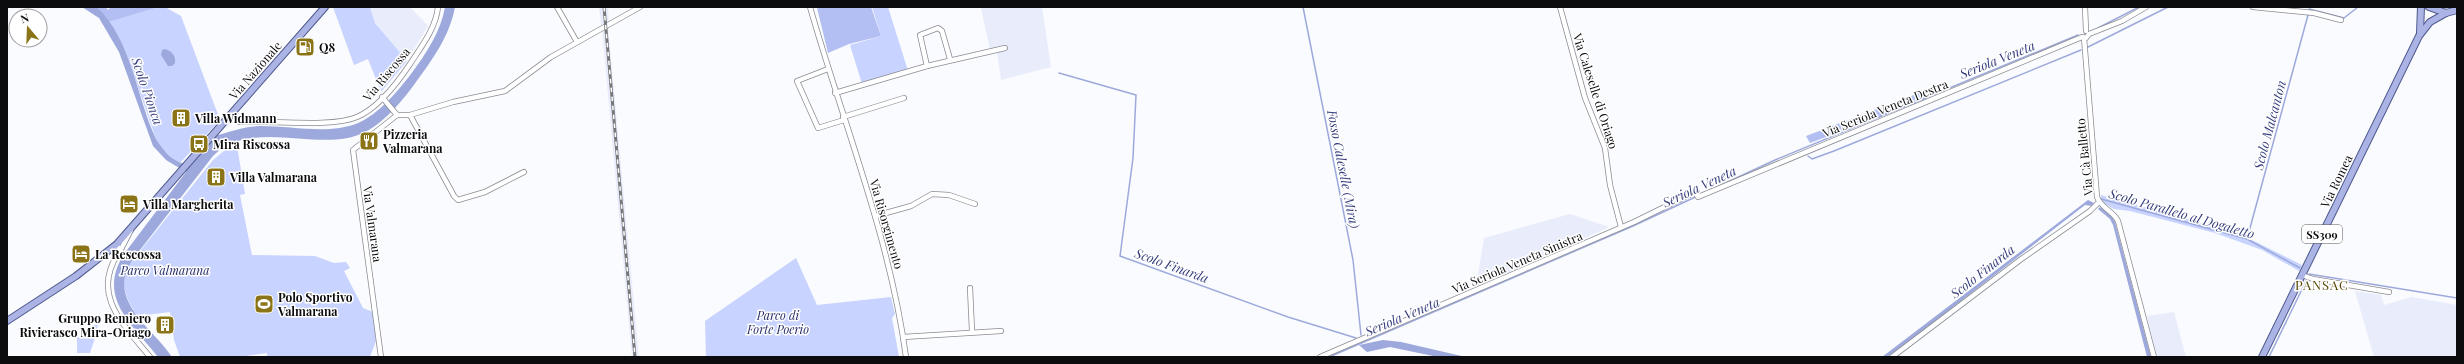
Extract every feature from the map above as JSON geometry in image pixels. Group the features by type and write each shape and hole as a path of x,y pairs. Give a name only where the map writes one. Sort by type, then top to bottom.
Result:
{"main road":[{"name":"Via Nazionale","path":"7,321 76,276 118,244 180,170 228,118 325,7"},
{"name":"Via Romea","path":"2419,36 2421,7"},
{"path":"2429,7 2446,13"},
{"name":"SS309","path":"2446,13 2457,10"},
{"name":"Via Romea","path":"2262,357 2419,36 2430,22 2446,13"}],"street":[{"name":"Via Riscossa","path":"228,118 239,122 344,120 360,116 383,98 408,66 423,45 435,20 438,7"},
{"path":"557,7 577,42"},
{"path":"383,98 394,109 397,115 410,115 453,102 506,91 546,61 640,7"},
{"name":"Via Risorgimento","path":"810,7 835,93 887,255 906,357"},
{"name":"Via Caleselle di Oriago","path":"1560,7 1588,105 1599,127 1605,148 1610,185 1621,228"},
{"path":"2085,7 2087,32 2116,23 2146,7"},
{"path":"2253,7 2314,13 2341,20"},
{"path":"927,66 920,35 938,28 942,31 950,59"},
{"name":"Via Seriola Veneta Destra","path":"1697,195 2083,37 2087,32"},
{"name":"Via Cà Balletto","path":"2083,37 2099,202 2113,213 2118,221 2154,357"},
{"path":"835,93 950,59 1005,48"},
{"path":"828,69 797,81 818,128 843,118 904,98"},
{"name":"Via Valmarana","path":"381,357 352,153 367,138 397,115"},
{"path":"410,115 452,194 458,200 489,190 524,172"},
{"path":"874,216 911,206 932,194 949,195 975,204"},
{"name":"Via Seriola Veneta Sinistra","path":"1320,357 1697,195"},
{"path":"1892,357 2020,260 2090,211 2099,202"},
{"path":"131,230 114,259 108,282 110,301 120,321 150,357"},
{"path":"118,244 120,251"},
{"path":"112,249 114,259"},
{"path":"2302,275 2313,279 2389,292"},
{"path":"970,288 972,331"},
{"path":"903,337 972,331 1001,331"}],"shaded area":[{"path":"82,7 97,7 109,21 126,52 156,139 170,156 179,162 189,165 215,137 240,129 274,126 310,129 335,129 347,127 366,119 388,102 417,66 440,25 445,7 455,7 453,17 445,37 429,65 399,103 386,117 372,128 348,138 328,140 268,137 248,139 229,144 213,156 133,259 126,274 124,287 127,300 134,312 172,357 158,357 121,310 116,297 114,284 116,270 124,254 186,172 166,160 153,146 119,52 99,18"},
{"path":"97,7 106,7 108,10 111,7 159,7 109,22"},
{"path":"370,7 410,7 428,26 411,54 408,52 403,59 375,22"},
{"path":"599,7 608,7 609,21 601,25"},
{"path":"871,7 881,36 849,44 828,53 817,8"},
{"path":"1042,7 1051,67 1001,80 997,52 990,50 981,8"},
{"path":"608,27 639,357 632,357 602,30"},
{"path":"165,49 172,52 174,56 175,63 172,66 168,66 161,55 162,50"},
{"path":"1924,91 1927,99 1810,143 1806,136"},
{"path":"2088,200 2094,203 2092,206 2085,205 1908,342 1887,357 1882,357"},
{"path":"2100,207 2112,216 2115,222 2151,357 2147,357 2113,225 2110,219 2098,209"},
{"path":"1570,214 1609,227 1476,287 1484,238"},
{"path":"2355,291 2381,295 2384,305 2412,297 2457,305 2457,357 2374,357"},
{"path":"2174,312 2186,357 2157,357 2147,316"},
{"path":"1383,340 1401,342 1466,357 1438,357 1390,347 1367,352 1359,345"}],"green space":[{"path":"159,7 165,7 181,16 220,120 179,164 162,149 156,139 126,53 109,22"},
{"path":"333,7 370,7 375,23 407,61 381,92 368,59 354,65"},
{"path":"872,7 888,7 909,74 863,87 850,45 881,36"},
{"name":"Polo Sportivo Valmarana","path":"230,146 237,146 245,194 240,195 252,255 315,256 334,263 346,262 350,268 344,271 363,308 373,312 376,341 370,357 267,357 267,353 239,357 180,357 174,340 170,312 146,315 145,313 138,317 128,299 124,286 125,273 128,266 213,160"},
{"path":"2101,195 2205,224 2254,241 2302,265 2299,271 2262,250 2215,233 2130,211 2114,209 2101,202"},
{"name":"Parco di Forte Poerio","path":"796,258 817,305 891,297 895,314 892,318 899,357 706,357 705,321"},
{"path":"89,325 98,325 95,336 88,335 88,332 90,332"},
{"path":"77,337 95,338 90,353 77,353"}],"waterway":[{"name":"Fosso Caleselle (Mira)","path":"1303,7 1353,260 1361,335"},
{"name":"Seriola Veneta","path":"2098,28 2139,7"},
{"path":"2086,48 2168,7"},
{"name":"Scolo Malcanton","path":"2309,9 2344,18 2358,7"},
{"name":"Scolo Malcanton","path":"2247,239 2308,15"},
{"name":"Seriola Veneta","path":"1329,357 1633,226 1775,160 2078,35"},
{"path":"1808,156 1812,159 1834,151 2081,50"},
{"name":"Scolo Finarda","path":"1059,73 1136,95 1133,158 1120,256 1288,317 1356,338"},
{"name":"Scolo Parallelo al Dogaletto","path":"2101,199 2247,239 2300,268"},
{"name":"Scolo Parallelo al Dogaletto","path":"2309,274 2457,298"},
{"path":"2269,357 2307,279"}],"railway":[{"path":"604,7 635,357"}],"place":[{"name":"Q8","path":"305,47"},
{"name":"Villa Widmann","path":"181,118"},
{"name":"Pizzeria Valmarana","path":"369,141"},
{"name":"Mira Riscossa","path":"199,144"},
{"name":"Villa Valmarana","path":"216,177"},
{"name":"Villa Margherita","path":"129,204"},
{"name":"La Rescossa","path":"81,254"},
{"name":"Polo Sportivo Valmarana","path":"264,304"},
{"name":"Gruppo Remiero Rivierasco Mira-Oriago","path":"165,325"}],"district":[{"name":"PANSAC","path":"2322,284"}],"water label":[{"name":"Scolo Pionca","path":"148,91"}],"park label":[{"name":"Parco Valmarana","path":"165,270"}]}
